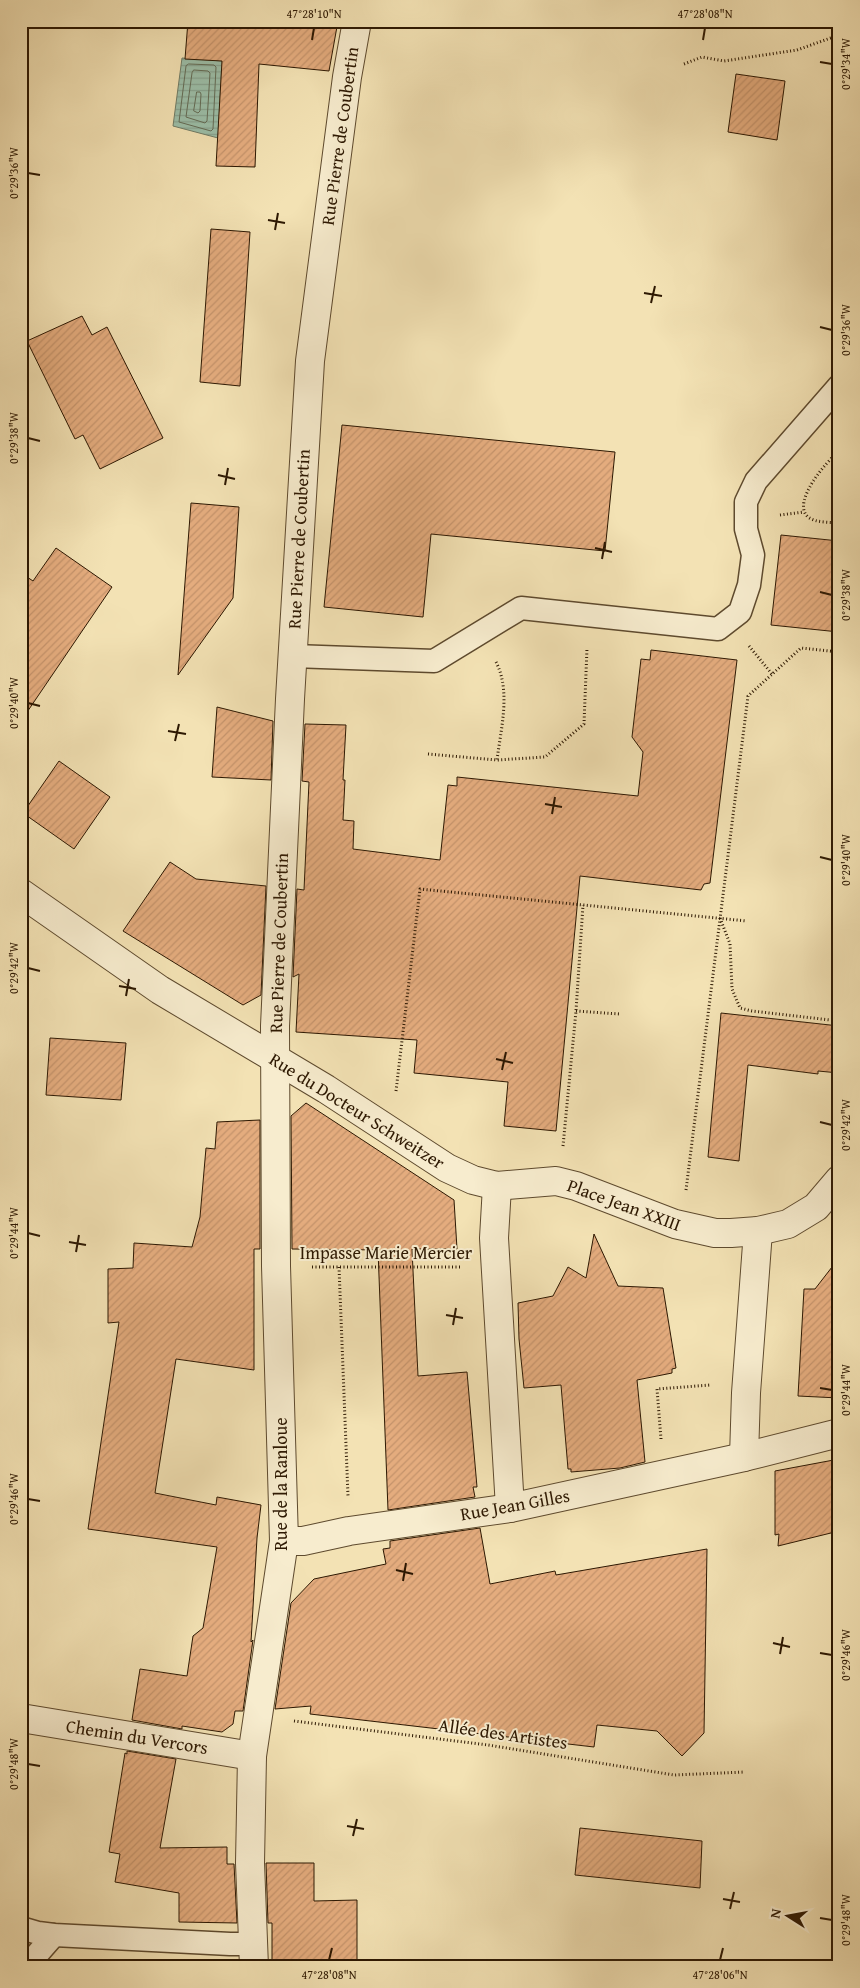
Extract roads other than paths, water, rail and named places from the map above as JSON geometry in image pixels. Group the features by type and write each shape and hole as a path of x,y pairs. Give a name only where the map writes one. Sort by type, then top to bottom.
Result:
{"street":[{"name":"Rue Pierre de Coubertin","path":"275,1059 293,656 310,360 347,77 357,21"},
{"name":"Rue du Docteur Schweitzer","path":"21,894 160,990 326,1089 447,1168 473,1180 497,1186"},
{"name":"Rue de la Ranloue","path":"253,1955 250,1862 252,1756 284,1541 276,1266 275,1059"},
{"name":"Place Jean XXIII","path":"497,1186 556,1181 576,1186 675,1224 693,1229 731,1234 758,1231 788,1224 821,1202 839,1180"},
{"path":"497,1186 494,1238 510,1508"},
{"path":"744,1457 747,1382 758,1231"},
{"name":"Rue Jean Gilles","path":"284,1541 303,1541 349,1532 510,1508 744,1457 839,1433"},
{"name":"Chemin du Vercors","path":"21,1718 252,1756"}],"lane":[{"path":"293,656 434,661 521,608 718,629 740,612 748,585 753,555 746,529 746,502 756,481 839,386"},
{"path":"21,1928 54,1935 159,1932 253,1955"},
{"path":"26,1967 54,1935"}],"water":[{"path":"182,58 222,61 218,138 173,126"}]}
